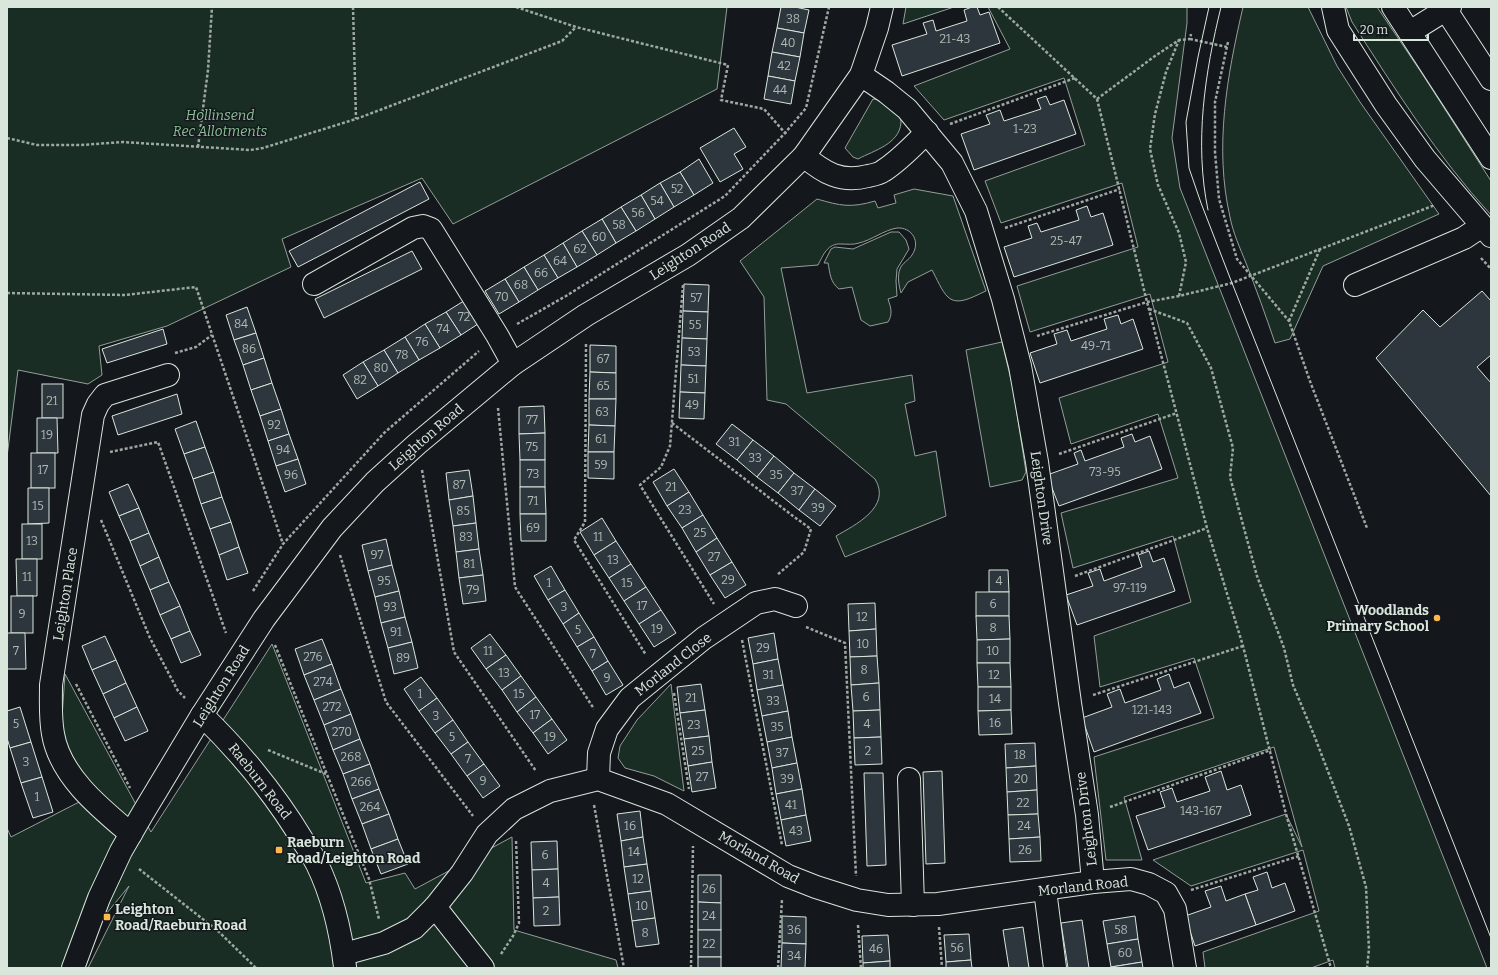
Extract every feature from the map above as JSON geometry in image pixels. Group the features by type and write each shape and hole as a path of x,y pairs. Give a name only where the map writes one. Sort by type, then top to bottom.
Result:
{"main road":[{"name":"Leighton Road","path":"73,968 99,898 126,843 143,813 202,714 264,619 332,528 376,482 417,444 513,364 586,316 688,254 741,218 804,156 861,75 877,28 882,7"},
{"path":"1333,7 1338,30 1386,105 1425,159 1487,231 1464,238 1355,285"},
{"path":"1393,7 1491,158"},
{"path":"1410,32 1447,8 1491,79"},
{"name":"Leighton Drive","path":"861,75 907,109 952,163 976,211 1003,299 1020,366 1038,462 1053,581 1087,816 1093,882"},
{"path":"804,156 819,169 840,178 861,178 882,172 904,155 927,132"},
{"path":"314,284 413,228 423,226 431,229 497,335 513,364"},
{"name":"Leighton Place","path":"126,843 71,776 62,758 53,736 51,714 52,685 93,415 98,404 105,395 168,365"},
{"name":"Morland Close","path":"594,780 599,752 607,729 630,698 704,638 756,604 775,599 796,606"},
{"name":"Raeburn Road","path":"202,714 231,743 260,778 293,824 317,864 334,911 344,961"},
{"path":"344,961 414,928 435,907 462,873 488,834 514,809 550,792 594,780"},
{"name":"Morland Road","path":"594,780 667,804 788,876 857,900 888,904 938,904 1093,882 1131,879 1149,884 1166,893 1169,898"},
{"path":"909,780 913,905"},
{"path":"1045,890 1055,968"},
{"path":"1169,898 1175,909 1185,968"},
{"path":"435,907 483,968"}],"path":[{"path":"198,146 208,70 212,7"},
{"path":"353,7 356,119"},
{"path":"516,7 576,27 728,65 721,100 764,108 804,156"},
{"path":"998,7 1097,98 1147,302 1207,528 1243,646 1271,750 1286,814 1331,968"},
{"path":"7,138 37,146 123,142 250,150 263,148 356,119 562,41 576,27"},
{"path":"1190,38 1191,34"},
{"path":"1097,98 1179,40 1190,38 1227,47"},
{"path":"1179,40 1166,72 1155,114 1150,149 1158,185 1179,232 1186,262 1179,296"},
{"path":"1228,42 1215,102 1215,152 1219,199 1237,259 1289,322 1311,384 1367,528"},
{"path":"927,132 1075,78"},
{"path":"984,236 1120,189"},
{"path":"1014,343 1147,302 1220,286 1250,276 1437,204"},
{"path":"1289,322 1320,249"},
{"path":"673,263 683,283 670,446 661,467 640,485 732,620 788,876 782,896 778,968"},
{"path":"1149,309 1187,323 1211,368 1233,448 1230,477 1257,576 1284,648 1293,685 1349,826 1366,887 1369,949 1367,968"},
{"path":"586,316 585,522 574,540 658,674"},
{"path":"168,365 212,335"},
{"path":"495,378 516,587 607,729"},
{"path":"1038,462 1177,413"},
{"path":"672,422 811,529 804,552 770,582 756,604"},
{"path":"87,457 158,442 237,661"},
{"path":"417,444 454,652 550,792"},
{"path":"101,519 150,638 178,691 202,714"},
{"path":"332,528 386,702 488,834"},
{"path":"1053,581 1072,577 1207,528"},
{"path":"796,606 797,624 845,643 861,968"},
{"path":"264,619 369,879 384,943"},
{"path":"1070,702 1243,646"},
{"path":"74,682 143,813"},
{"path":"231,743 248,742 327,774"},
{"path":"1087,816 1271,750"},
{"path":"594,780 624,968"},
{"path":"501,955 519,923 514,809"},
{"path":"126,843 144,874 218,931 256,968"},
{"path":"1169,898 1299,856"},
{"path":"938,904 942,968"}],"green space":[{"name":"Hollinsend Rec Allotments","path":"7,7 727,7 717,89 453,224 422,178 282,239 291,267 167,326 99,346 102,375 88,384 18,370 7,457"},
{"path":"906,7 954,7 903,24"},
{"path":"988,7 1187,7 1187,23 1172,138 1180,188 1487,968 1335,968 1333,960 1311,968 1205,968 1203,952 1319,911 1303,850 1191,886 1153,860 1286,814 1302,847 1274,747 1124,797 1142,860 1106,860 1094,757 1214,718 1194,658 1100,687 1094,636 1191,602 1173,536 1073,568 1061,513 1178,478 1158,414 1071,444 1059,398 1168,362 1150,294 1030,332 1017,286 1138,247 1122,183 1001,223 985,181 1085,145 1064,78 944,120 914,86 1010,49"},
{"path":"1243,7 1308,7 1337,66 1360,102 1439,214 1323,266 1290,339 1275,343 1231,223 1225,191 1223,164 1224,112 1232,59"},
{"path":"1346,7 1377,7 1491,181 1491,215 1471,193 1417,122 1352,22"},
{"path":"873,99 882,101 896,110 899,113 901,123 896,136 891,141 885,146 858,159 853,157 845,148"},
{"path":"914,189 953,196 986,291 962,301 952,300 944,292 932,270 908,282 901,293 899,272 902,265 912,255 916,245 914,236 902,228 892,229 857,244 833,245 826,250 818,265 781,268 807,393 912,375 915,401 905,404 915,456 936,451 946,516 845,557 836,536 861,521 869,514 879,498 879,489 875,479 786,404 767,400 764,297 740,261 817,199 846,205 859,205 875,201 878,208 896,203 894,195"},
{"path":"891,232 899,232 906,240 909,249 897,269 897,296 888,299 891,311 890,319 888,322 870,326 861,320 852,287 839,289 832,280 828,263 824,263 831,249 835,247 853,249"},
{"path":"1002,342 1013,388 1026,472 1022,480 990,487 966,350"},
{"path":"272,644 366,883 405,873 415,889 512,837 514,930 616,960 618,968 88,968 129,886 62,968 7,968 7,828 11,837 83,800 61,732 65,674 151,832"},
{"path":"671,684 684,791 654,776 625,768 618,758 620,746 637,720"}],"building":[{"path":"781,7 795,7 809,10 804,33 777,28"},
{"path":"977,7 980,15 989,12 1000,43 902,76 892,45 927,34 923,23 933,20 936,31 967,21 964,10"},
{"path":"777,28 804,33 800,57 772,52"},
{"path":"772,52 800,57 795,81 768,76"},
{"path":"768,76 795,81 791,104 764,99"},
{"path":"1046,96 1050,105 1064,100 1076,134 974,170 961,134 990,124 986,115 1000,110 1004,121 1041,109 1037,99"},
{"path":"734,128 746,147 734,154 743,169 720,182 700,148"},
{"path":"699,159 713,183 694,195 680,172"},
{"path":"680,172 694,195 674,207 660,183"},
{"path":"420,182 429,199 298,267 289,251"},
{"path":"660,183 674,207 655,219 641,195"},
{"path":"641,195 655,219 636,231 621,207"},
{"path":"1087,206 1091,217 1103,213 1113,245 1014,277 1004,247 1032,238 1028,226 1037,223 1041,232 1079,220 1076,210"},
{"path":"621,207 636,231 616,243 602,219"},
{"path":"602,219 616,243 597,255 582,231"},
{"path":"582,231 597,255 577,267 563,243"},
{"path":"563,243 577,267 558,278 544,255"},
{"path":"412,251 422,269 324,318 315,299"},
{"path":"544,255 558,278 538,290 524,267"},
{"path":"524,267 538,290 519,302 505,279"},
{"path":"505,279 519,302 499,314 485,291"},
{"path":"684,284 709,285 708,312 683,311"},
{"path":"1482,291 1491,301 1491,355 1477,367 1491,383 1491,496 1376,358 1423,310 1440,327"},
{"path":"467,299 481,322 461,335 446,312"},
{"path":"247,307 256,333 234,340 226,315"},
{"path":"683,311 708,312 707,339 682,338"},
{"path":"446,312 461,335 440,348 425,324"},
{"path":"1118,315 1121,324 1133,319 1143,349 1040,383 1030,353 1057,344 1054,334 1067,330 1071,341 1107,329 1104,319"},
{"path":"425,324 440,348 419,360 405,337"},
{"path":"163,329 167,344 107,363 102,349"},
{"path":"256,333 264,358 243,365 234,340"},
{"path":"405,337 419,360 398,373 384,350"},
{"path":"682,338 707,339 706,366 681,365"},
{"path":"590,345 616,346 616,373 590,372"},
{"path":"384,350 398,373 378,386 363,362"},
{"path":"264,358 272,383 251,390 243,365"},
{"path":"363,362 378,386 357,399 343,375"},
{"path":"681,365 706,366 705,393 680,392"},
{"path":"590,372 616,373 616,399 589,399"},
{"path":"272,383 281,409 260,416 251,390"},
{"path":"42,384 63,384 63,418 42,418"},
{"path":"680,392 705,393 704,419 679,418"},
{"path":"177,394 182,414 118,435 112,416"},
{"path":"589,399 616,399 615,426 589,425"},
{"path":"544,406 545,433 519,434 519,407"},
{"path":"281,409 289,434 268,441 260,416"},
{"path":"37,418 57,418 58,453 37,453"},
{"path":"196,421 205,447 184,454 175,429"},
{"path":"732,424 753,440 737,460 716,444"},
{"path":"589,425 615,426 614,452 588,452"},
{"path":"545,433 545,460 520,460 519,434"},
{"path":"289,434 298,459 276,466 268,441"},
{"path":"1132,434 1135,442 1150,436 1162,469 1059,506 1047,475 1078,464 1074,453 1081,450 1085,461 1124,447 1121,438"},
{"path":"753,440 774,456 757,477 737,460"},
{"path":"205,447 214,472 193,479 184,454"},
{"path":"588,452 614,452 614,479 588,478"},
{"path":"31,453 55,453 55,488 31,488"},
{"path":"774,456 794,473 778,493 757,477"},
{"path":"298,459 306,484 285,492 276,466"},
{"path":"520,460 545,460 545,487 520,487"},
{"path":"674,469 689,492 667,506 653,482"},
{"path":"469,470 473,496 449,500 446,473"},
{"path":"214,472 222,497 201,504 193,479"},
{"path":"794,473 815,489 799,510 778,493"},
{"path":"128,484 139,508 119,516 109,492"},
{"path":"520,487 545,487 546,514 520,514"},
{"path":"28,488 49,488 49,523 28,524"},
{"path":"815,489 836,506 820,526 799,510"},
{"path":"689,492 703,515 682,528 667,506"},
{"path":"473,496 476,523 453,526 449,500"},
{"path":"222,497 231,522 210,529 201,504"},
{"path":"139,508 149,533 130,541 119,516"},
{"path":"520,514 546,514 546,541 521,541"},
{"path":"703,515 717,538 696,552 682,528"},
{"path":"602,518 616,541 594,555 580,532"},
{"path":"231,522 239,547 219,555 210,529"},
{"path":"476,523 479,549 456,552 453,526"},
{"path":"22,524 42,524 42,559 22,559"},
{"path":"149,533 159,557 140,566 130,541"},
{"path":"717,538 732,562 710,575 696,552"},
{"path":"386,539 392,565 368,571 362,545"},
{"path":"616,541 631,564 609,578 594,555"},
{"path":"239,547 248,573 227,580 219,555"},
{"path":"479,549 483,575 459,578 456,552"},
{"path":"1149,551 1153,562 1164,558 1175,591 1077,625 1066,595 1093,586 1088,573 1100,569 1104,581 1142,567 1138,555"},
{"path":"159,557 169,582 150,590 140,566"},
{"path":"16,559 37,559 37,596 17,596"},
{"path":"732,562 746,585 725,598 710,575"},
{"path":"631,564 646,587 624,601 609,578"},
{"path":"392,565 399,591 375,597 368,571"},
{"path":"551,566 565,590 548,600 534,576"},
{"path":"989,570 1008,570 1009,592 989,592"},
{"path":"483,575 486,601 463,604 459,578"},
{"path":"169,582 180,606 160,615 150,590"},
{"path":"646,587 661,610 639,624 624,601"},
{"path":"565,590 579,613 563,624 548,600"},
{"path":"399,591 405,617 381,623 375,597"},
{"path":"976,592 1009,592 1009,616 976,616"},
{"path":"11,596 33,596 33,633 11,633"},
{"path":"875,603 876,629 849,631 848,604"},
{"path":"180,606 190,631 171,639 160,615"},
{"path":"661,610 676,633 654,647 639,624"},
{"path":"579,613 594,637 577,647 563,624"},
{"path":"976,616 1009,616 1010,639 977,640"},
{"path":"405,617 412,642 388,648 381,623"},
{"path":"876,629 877,656 850,657 849,631"},
{"path":"190,631 201,655 181,663 171,639"},
{"path":"7,633 25,633 26,669 7,669"},
{"path":"774,633 778,659 753,664 748,638"},
{"path":"490,634 506,655 486,669 471,648"},
{"path":"105,636 116,660 92,670 82,646"},
{"path":"594,637 608,661 592,671 577,647"},
{"path":"322,639 332,664 304,675 295,649"},
{"path":"1010,639 1010,663 977,663 977,640"},
{"path":"412,642 418,668 394,674 388,648"},
{"path":"506,655 521,676 502,690 486,669"},
{"path":"877,656 879,683 851,685 850,657"},
{"path":"778,659 783,685 757,690 753,664"},
{"path":"116,660 126,683 103,694 92,670"},
{"path":"608,661 623,685 606,695 592,671"},
{"path":"977,663 1010,663 1011,687 978,687"},
{"path":"332,664 341,689 314,700 304,675"},
{"path":"1169,674 1174,688 1189,682 1201,713 1094,752 1082,718 1112,707 1107,694 1120,689 1125,703 1161,690 1157,679"},
{"path":"521,676 536,697 517,712 502,690"},
{"path":"421,677 437,698 419,711 404,689"},
{"path":"126,683 137,707 114,718 103,694"},
{"path":"879,683 880,710 853,711 851,685"},
{"path":"701,684 705,710 680,713 677,687"},
{"path":"783,685 788,711 762,716 757,690"},
{"path":"978,687 1011,687 1011,710 978,711"},
{"path":"341,689 351,714 324,725 314,700"},
{"path":"536,697 552,719 533,733 517,712"},
{"path":"437,698 453,720 435,733 419,711"},
{"path":"20,707 31,742 10,748 7,738 7,711"},
{"path":"137,707 148,731 125,741 114,718"},
{"path":"705,710 709,736 684,739 680,713"},
{"path":"880,710 881,737 854,738 853,711"},
{"path":"1011,710 1012,734 979,735 978,711"},
{"path":"788,711 792,737 767,742 762,716"},
{"path":"351,714 360,739 333,750 324,725"},
{"path":"552,719 567,740 548,754 533,733"},
{"path":"453,720 468,742 451,754 435,733"},
{"path":"709,736 712,762 688,766 684,739"},
{"path":"792,737 797,763 772,768 767,742"},
{"path":"881,737 882,764 855,765 854,738"},
{"path":"360,739 370,764 343,774 333,750"},
{"path":"31,742 42,777 21,783 10,748"},
{"path":"468,742 484,764 467,776 451,754"},
{"path":"1035,743 1036,766 1006,768 1005,744"},
{"path":"712,762 716,788 692,792 688,766"},
{"path":"797,763 802,789 776,794 772,768"},
{"path":"370,764 379,789 352,799 343,774"},
{"path":"484,764 500,786 483,798 467,776"},
{"path":"1036,766 1037,790 1007,792 1006,768"},
{"path":"942,771 945,863 926,864 923,772"},
{"path":"1221,771 1227,790 1241,785 1251,815 1148,850 1136,816 1165,807 1160,792 1172,788 1177,802 1210,791 1205,777"},
{"path":"864,773 883,773 886,865 867,866"},
{"path":"42,777 53,812 33,818 21,783"},
{"path":"379,789 389,814 362,824 352,799"},
{"path":"802,789 806,815 781,820 776,794"},
{"path":"1037,790 1038,814 1008,815 1007,792"},
{"path":"640,811 643,837 621,841 617,814"},
{"path":"389,814 398,839 371,849 362,824"},
{"path":"1038,814 1040,837 1009,839 1008,815"},
{"path":"806,815 811,841 786,846 781,820"},
{"path":"643,837 647,864 624,867 621,841"},
{"path":"1040,837 1041,861 1010,862 1009,839"},
{"path":"398,839 408,864 381,874 371,849"},
{"path":"557,841 558,869 532,870 531,842"},
{"path":"647,864 651,891 628,894 624,867"},
{"path":"558,869 559,897 533,898 532,870"},
{"path":"1267,872 1272,888 1285,883 1295,911 1256,925 1245,894 1258,890 1253,877"},
{"path":"698,875 721,875 721,903 698,902"},
{"path":"1221,886 1226,901 1245,894 1256,925 1195,946 1185,916 1211,907 1205,891"},
{"path":"651,891 655,918 632,921 628,894"},
{"path":"559,897 560,925 534,926 533,898"},
{"path":"698,902 721,903 721,930 698,930"},
{"path":"782,916 806,917 806,944 782,943"},
{"path":"1135,916 1138,939 1107,944 1103,921"},
{"path":"655,918 659,944 636,947 632,921"},
{"path":"1082,920 1089,968 1068,968 1061,923"},
{"path":"1023,927 1029,968 1009,968 1003,930"},
{"path":"698,930 721,930 721,957 698,957"},
{"path":"969,934 971,960 946,962 944,935"},
{"path":"888,935 890,961 863,963 862,936"},
{"path":"1138,939 1142,962 1111,967 1107,944"},
{"path":"782,943 806,944 805,968 781,968"},
{"path":"698,957 721,957 721,968 698,968"},
{"path":"971,960 972,968 946,968 946,962"},
{"path":"890,961 890,968 863,968 863,963"},
{"path":"1142,962 1143,968 1111,968 1111,967"}],"tram line":[{"path":"1209,7 1186,122 1189,168 1232,283 1491,938"},
{"path":"1208,210 1202,159 1203,108 1210,57 1221,7"}],"place":[{"name":"Woodlands Primary School","path":"1437,618"},
{"name":"Raeburn Road/Leighton Road","path":"279,850"},
{"name":"Leighton Road/Raeburn Road","path":"107,917"}]}
